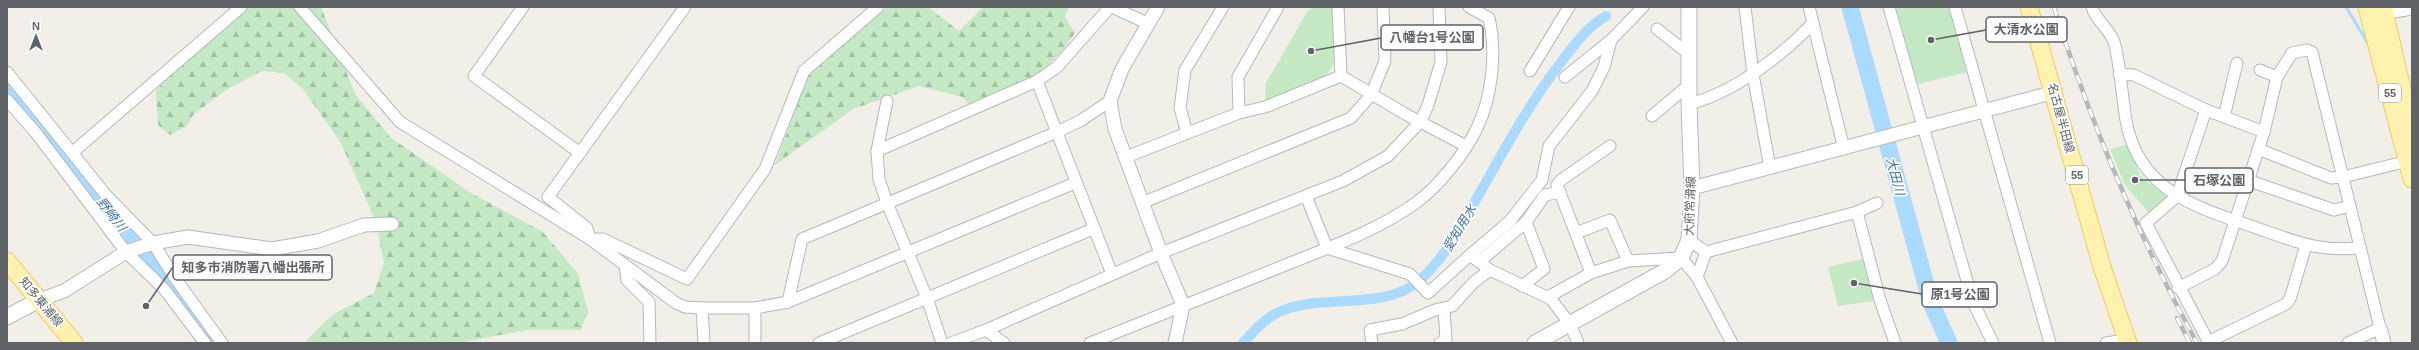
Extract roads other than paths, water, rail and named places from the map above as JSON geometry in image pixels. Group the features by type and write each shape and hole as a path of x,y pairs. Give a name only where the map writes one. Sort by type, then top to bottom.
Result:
{"main road":[{"name":"大府常滑線","path":"1535,343 1665,271 1681,258 1689,240 1692,188 1689,104 1689,7"},
{"name":"名古屋半田線","path":"2030,7 2055,92 2102,267 2127,341"},
{"name":"55","path":"2367,7 2410,161 2412,179"},
{"name":"55","path":"2389,10 2412,132"},
{"name":"知多東浦線","path":"7,261 74,343"},
{"path":"7,317 39,300"}],"street":[{"path":"72,152 241,7"},
{"path":"300,7 400,122 590,239 625,267 676,303 685,307 755,308 788,302 1076,183"},
{"path":"523,7 474,76 580,153"},
{"path":"590,239 588,228 548,197 685,7"},
{"path":"590,239 603,239 688,279 765,169 804,71 878,7"},
{"path":"877,151 1037,81 1057,67 1111,7 1149,24"},
{"path":"1158,7 1122,69 1110,101 1115,129 1144,202 1161,253 1183,305 1175,343"},
{"path":"1239,113 1238,77 1278,7"},
{"path":"1338,7 1341,76"},
{"path":"1144,202 1351,118 1371,94 1385,61 1383,7"},
{"path":"951,343 986,330 1161,253 1306,196 1356,174 1382,160 1403,142 1421,121 1428,106 1441,62 1439,7"},
{"path":"1090,343 1327,248 1395,216 1418,202 1440,180 1466,146 1477,127 1491,78 1492,30 1490,18 1469,7"},
{"path":"1530,71 1569,7"},
{"path":"1565,77 1611,40 1643,7"},
{"path":"1745,7 1753,74 1770,168"},
{"path":"1809,7 1844,149"},
{"path":"1889,7 1909,83 1924,128 1973,302 1993,343"},
{"path":"1955,7 2050,343"},
{"path":"2092,7 2098,19 2107,28 2115,44 2128,126 2135,151 2153,178 2177,196 2209,213 2306,245 2324,249 2360,248"},
{"path":"1187,133 1180,108 1185,70 1221,8"},
{"path":"2389,10 2412,9"},
{"path":"1689,104 1699,102 1753,74 1790,47 1813,23"},
{"path":"1657,29 1690,55"},
{"path":"1474,259 1510,221 1542,180 1549,146 1592,92 1604,67 1611,40"},
{"path":"2178,288 2220,265 2264,132 2277,77 2292,53 2307,50 2312,52 2384,343"},
{"path":"2224,117 2237,63"},
{"path":"2260,70 2277,77"},
{"path":"7,72 106,195 149,244 222,343"},
{"path":"2119,74 2134,75 2206,110 2264,132"},
{"path":"1126,158 1239,113 1264,107 1341,76"},
{"path":"1341,76 1466,146"},
{"path":"1037,81 1093,229 1112,274"},
{"path":"1652,116 1690,84"},
{"path":"1692,188 1924,128 2055,92"},
{"path":"7,100 36,133 129,251 165,290 205,343"},
{"path":"887,101 877,151 879,179 887,203 927,298 942,343"},
{"path":"788,302 802,239 1057,132 1087,117 1110,101"},
{"path":"2206,110 2177,196 2146,223 2178,288 2208,343 2286,304 2290,299 2306,245"},
{"path":"1591,273 1557,185 1561,180 1610,146"},
{"path":"2258,149 2331,178 2343,177 2410,161"},
{"path":"2247,180 2334,210 2350,206"},
{"path":"1327,248 1410,274 1422,288 1428,293 1431,293 1474,259 1526,222 1545,195 1560,192"},
{"path":"1306,196 1327,248"},
{"path":"1706,252 1857,212 1877,203"},
{"path":"1857,212 1880,300 1895,343"},
{"path":"1576,233 1610,220 1628,261"},
{"path":"1522,286 1544,268 1526,222"},
{"path":"39,300 64,291 129,251 149,244 188,237 272,249 318,240 364,225 392,224"},
{"path":"819,343 1093,229"},
{"path":"1689,240 1706,252"},
{"path":"1697,277 1706,252"},
{"path":"1548,297 1591,273 1628,261 1681,258 1697,277 1732,343"},
{"path":"1474,259 1490,270 1548,297 1556,304 1570,324 1578,343"},
{"path":"625,267 627,280 650,302 650,343"},
{"path":"1372,343 1370,330 1402,324 1435,310 1452,306 1474,282 1490,270"},
{"path":"702,308 704,343"},
{"path":"755,308 755,343"},
{"path":"1440,343 1446,340 1444,309"},
{"path":"2348,343 2380,328"},
{"path":"986,330 1004,343"},
{"path":"2106,343 2127,341"}],"waterway":[{"name":"大田川","path":"1850,7 1931,303 1949,343"},
{"path":"2346,7 2369,45"},
{"name":"愛知用水","path":"1243,343 1258,326 1267,319 1277,313 1294,307 1388,296 1404,290 1419,281 1438,261 1462,226 1501,156 1551,76 1582,36 1606,16"},
{"name":"野崎川","path":"7,88 53,140 202,325 213,343"}],"railway":[{"path":"2054,7 2068,51 2117,179 2155,262 2197,343"},
{"path":"2177,318 2190,343"}],"place":[{"name":"大清水公園","path":"1931,40"},
{"name":"八幡台1号公園","path":"1311,51"},
{"name":"石塚公園","path":"2135,180"},
{"name":"原1号公園","path":"1854,283"},
{"name":"知多市消防署八幡出張所","path":"146,306"}]}
